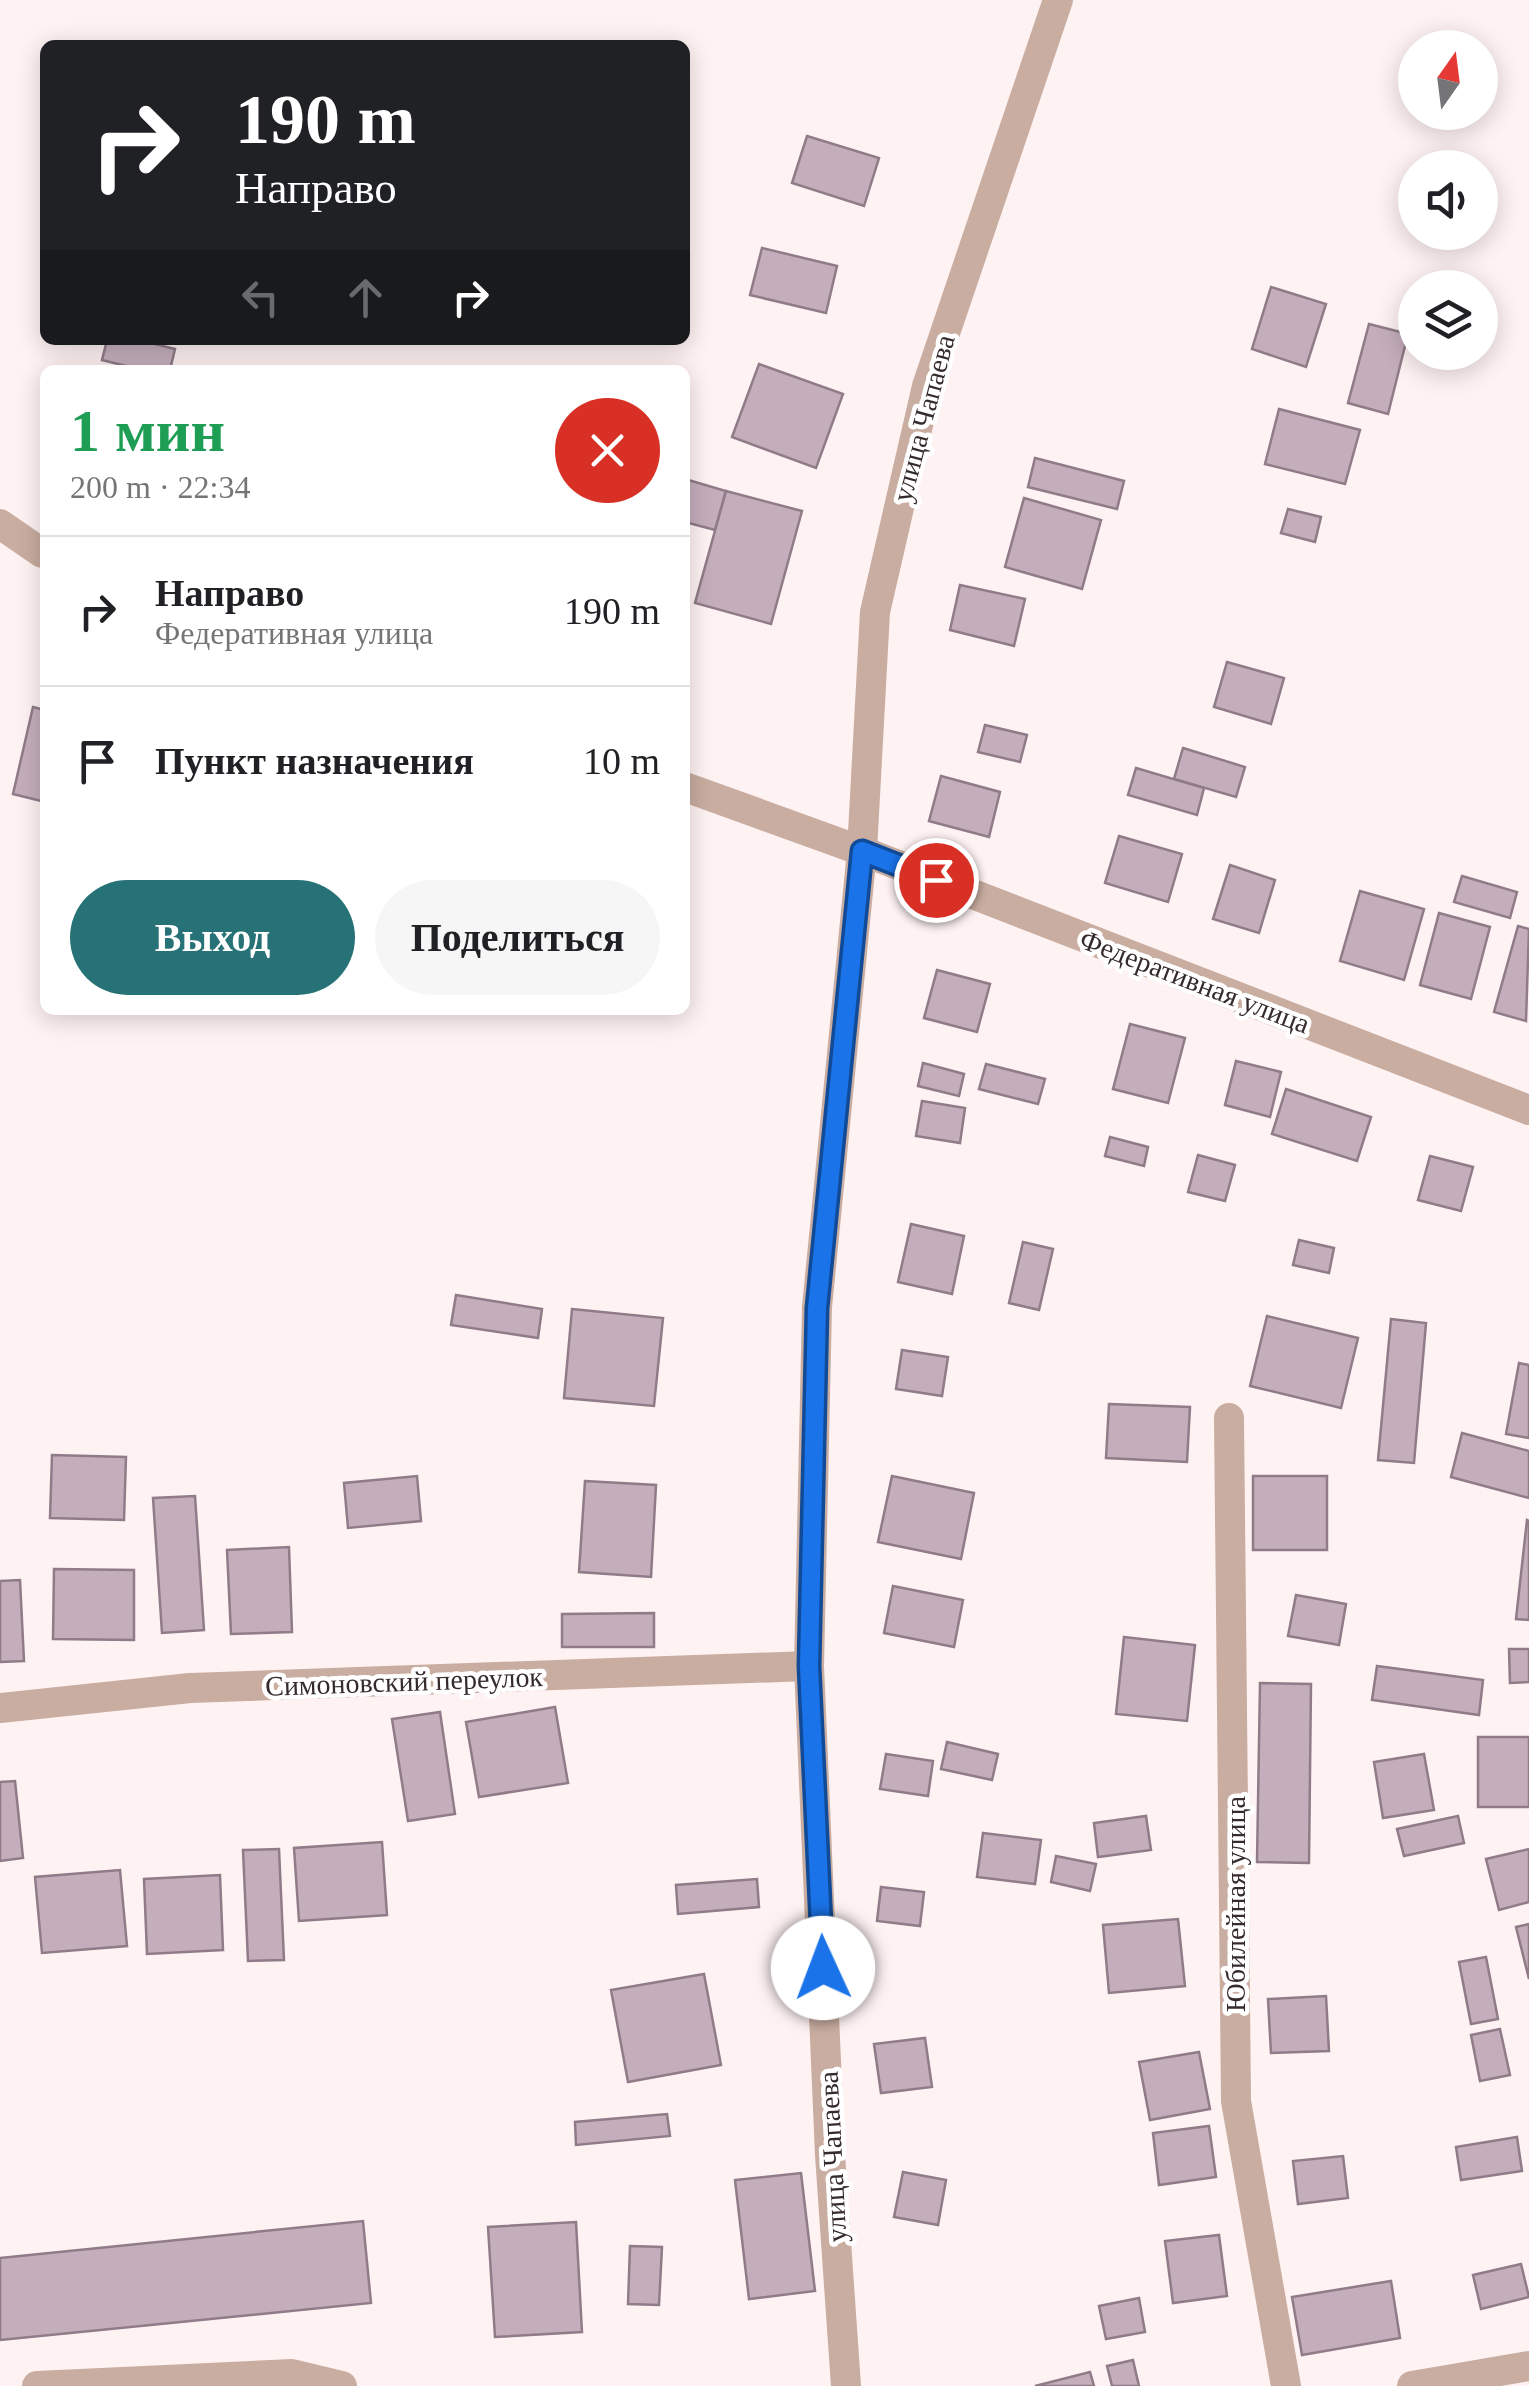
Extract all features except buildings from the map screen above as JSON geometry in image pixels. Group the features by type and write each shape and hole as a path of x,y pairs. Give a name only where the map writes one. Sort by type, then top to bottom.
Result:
{"street":[{"name":"улица Чапаева","path":"846,2386 830,2154 809,1666 817,1308 862,851 874,612 927,386 1058,0"},
{"path":"0,524 40,551"},
{"path":"0,551 40,553"},
{"path":"690,789 862,851"},
{"name":"Федеративная улица","path":"862,851 1529,1110"},
{"name":"Юбилейная улица","path":"1229,1418 1236,2101 1286,2386"},
{"name":"Симоновский переулок","path":"0,1708 190,1688 809,1666"},
{"path":"1412,2386 1529,2366"},
{"path":"37,2386 292,2374 342,2386"}],"route":[{"path":"823,1968 809,1666 817,1308 862,851 936,880"}]}
